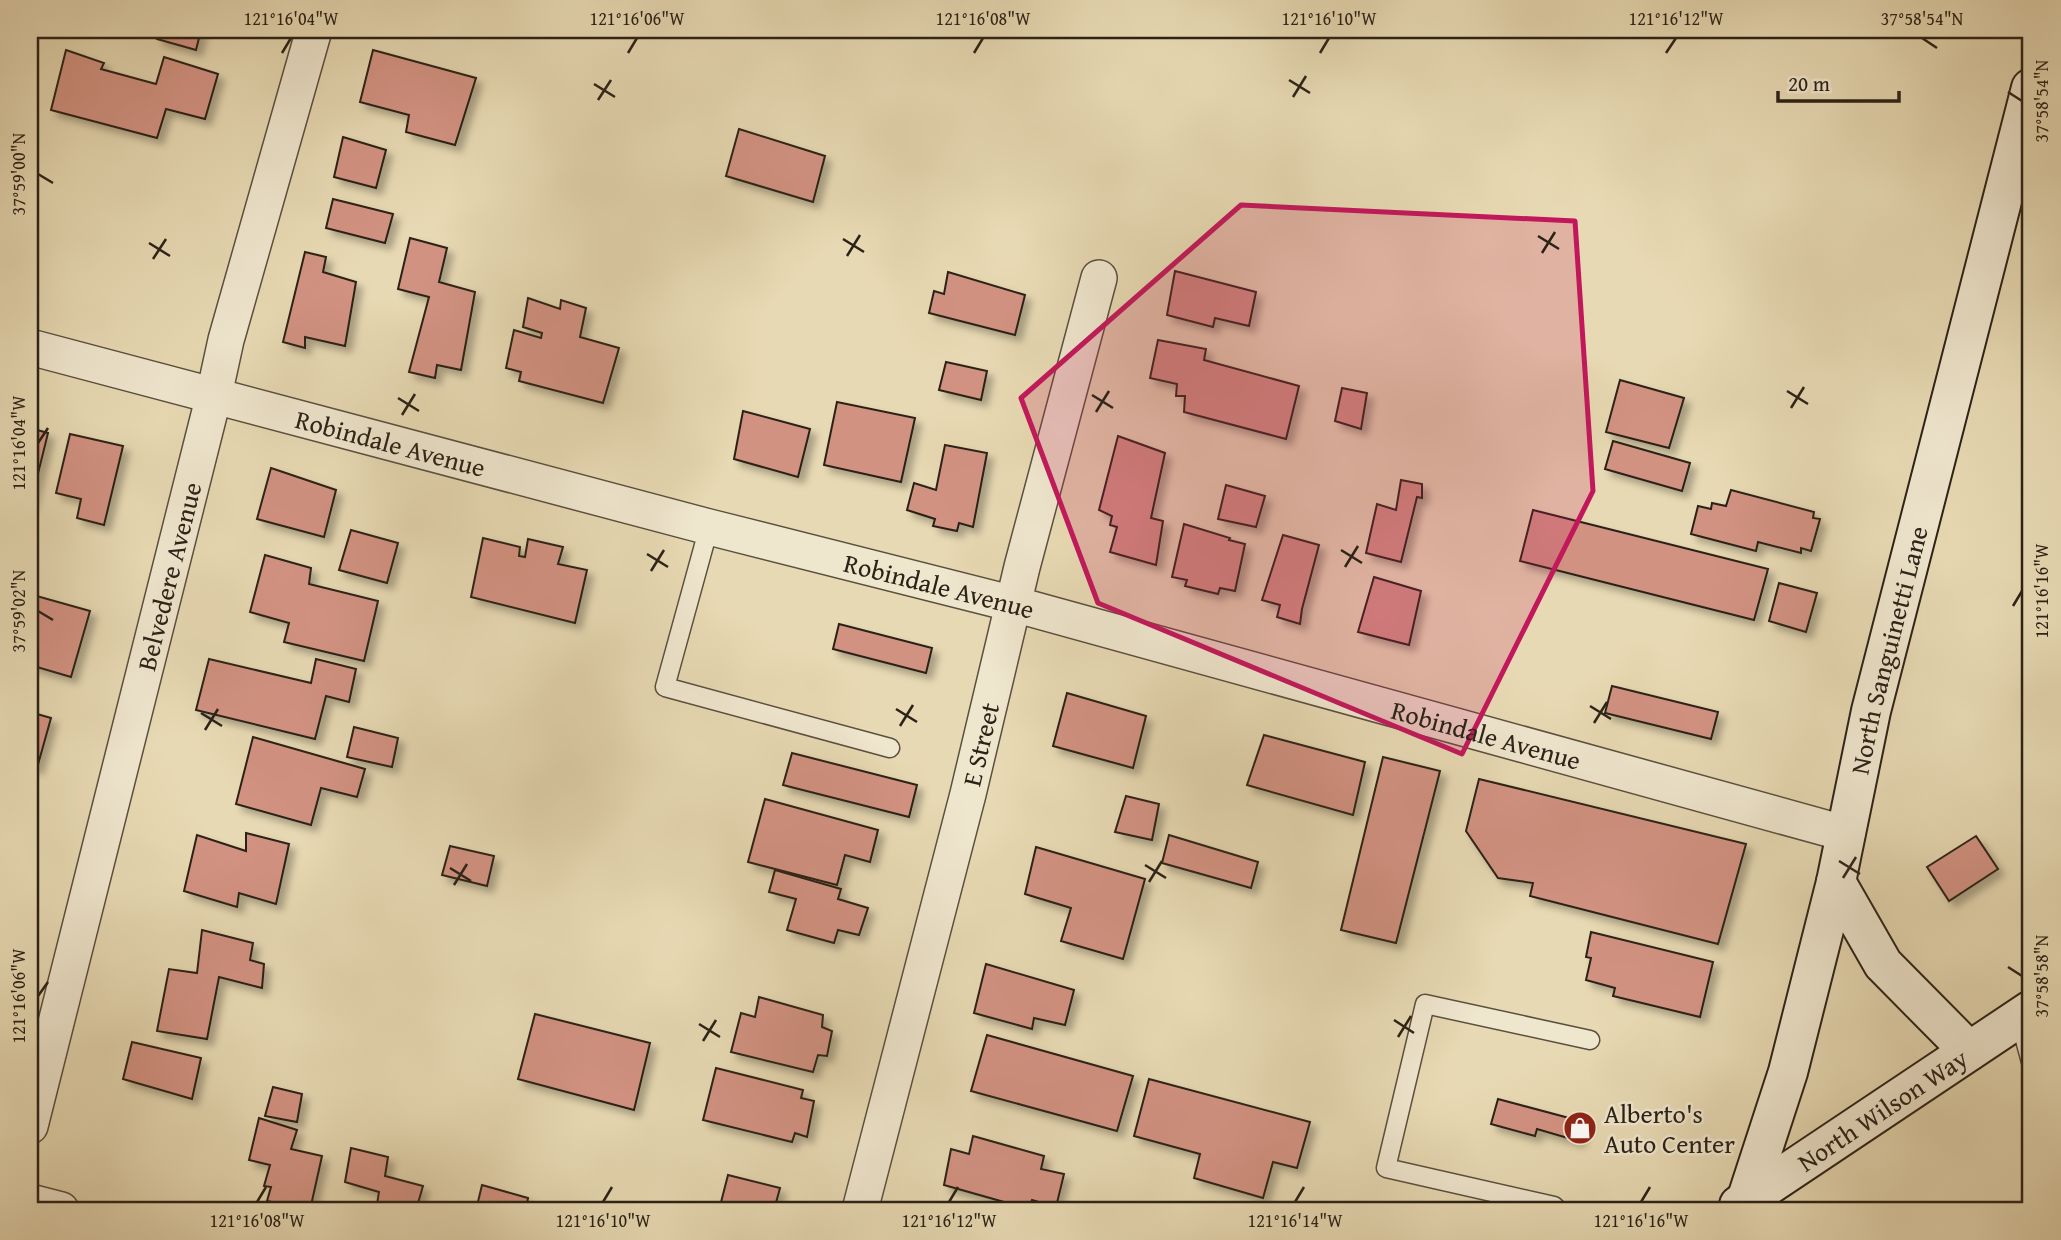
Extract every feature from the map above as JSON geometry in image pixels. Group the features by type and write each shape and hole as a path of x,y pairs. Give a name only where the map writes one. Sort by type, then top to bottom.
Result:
{"street":[{"name":"Belvedere Avenue","path":"30,1126 226,340 314,30"},
{"name":"North Sanguinetti Lane","path":"1741,1207 1788,1072 1836,882 1871,711 2031,88"},
{"name":"E Street","path":"860,1210 964,808 1026,554 1099,278"},
{"name":"Robindale Avenue","path":"30,347 709,527 1014,604 1847,834"},
{"path":"1836,882 1883,964 1969,1051"},
{"name":"North Wilson Way","path":"1741,1207 2025,1014"},
{"path":"30,1202 61,1210"}],"lane":[{"path":"709,527 664,687 890,748"},
{"path":"1558,1210 1554,1206 1386,1168 1425,1004 1590,1040"},
{"path":"2025,1014 2031,1062"}],"highlighted area":[{"path":"1241,205 1575,221 1593,491 1462,754 1098,603 1021,398"}],"building":[{"path":"154,30 201,30 196,50 157,39 159,31"},
{"path":"66,50 104,63 101,69 156,84 164,57 218,74 205,119 166,109 157,138 51,110"},
{"path":"373,50 476,78 455,145 406,132 409,115 360,102"},
{"path":"739,129 825,156 813,202 726,176"},
{"path":"343,137 386,150 376,188 334,177"},
{"path":"333,199 393,214 385,243 326,228"},
{"path":"410,238 447,248 439,282 475,292 461,370 437,365 435,378 409,372 429,297 398,289"},
{"path":"305,252 326,257 323,272 356,282 345,346 305,337 305,348 283,342"},
{"path":"1175,271 1256,292 1249,326 1215,318 1213,327 1167,315"},
{"path":"948,272 1025,295 1015,335 929,313 934,291 944,294"},
{"path":"528,298 560,309 561,300 586,308 580,337 619,348 603,403 519,381 521,372 506,368 514,330 541,338 542,333 523,327"},
{"path":"1158,340 1206,349 1204,360 1299,386 1286,439 1184,412 1185,396 1176,396 1177,384 1150,378"},
{"path":"946,362 987,371 981,400 939,390"},
{"path":"1620,380 1684,398 1669,448 1606,432"},
{"path":"1342,388 1367,393 1361,429 1335,421"},
{"path":"837,402 915,418 901,482 824,465"},
{"path":"743,411 810,429 798,477 734,459"},
{"path":"30,428 48,433 30,506"},
{"path":"70,434 123,446 104,525 77,518 81,499 56,493"},
{"path":"1118,436 1165,453 1151,518 1163,521 1156,565 1110,552 1117,527 1110,525 1112,516 1099,510"},
{"path":"1613,441 1690,463 1682,491 1605,469"},
{"path":"945,445 987,453 973,527 959,523 957,531 933,526 935,519 907,510 914,483 936,490"},
{"path":"271,468 336,490 324,537 257,519"},
{"path":"1401,480 1422,484 1422,498 1417,497 1401,562 1366,553 1377,504 1396,510"},
{"path":"1226,485 1265,496 1256,527 1218,519"},
{"path":"1731,490 1814,512 1813,518 1820,519 1811,551 1801,548 1801,553 1758,542 1756,551 1691,534 1698,506 1711,509 1712,503 1726,506"},
{"path":"1533,510 1768,569 1754,620 1520,561"},
{"path":"1184,524 1245,544 1235,591 1220,588 1218,594 1185,586 1187,580 1172,577"},
{"path":"351,530 398,543 387,583 339,570"},
{"path":"1283,535 1319,545 1300,624 1277,617 1280,605 1262,600"},
{"path":"483,538 520,547 519,556 525,557 528,539 563,547 558,564 587,570 575,623 471,597"},
{"path":"265,555 311,568 309,584 378,601 364,661 284,642 289,623 250,612"},
{"path":"1374,577 1421,591 1409,645 1358,632"},
{"path":"1779,583 1817,593 1806,632 1769,621"},
{"path":"33,595 90,611 71,677 30,665 30,606"},
{"path":"839,624 932,648 926,673 833,649"},
{"path":"209,659 311,683 316,659 356,669 349,702 326,696 315,739 196,710"},
{"path":"1612,686 1718,712 1711,739 1605,713"},
{"path":"1067,693 1146,716 1133,768 1053,746"},
{"path":"30,712 51,718 37,768 30,766"},
{"path":"354,727 398,738 392,767 347,757"},
{"path":"1264,735 1365,762 1353,815 1247,785"},
{"path":"253,737 365,769 357,797 321,788 311,825 236,804"},
{"path":"792,753 917,785 909,817 783,785"},
{"path":"1383,757 1440,771 1396,943 1341,930"},
{"path":"1479,779 1746,844 1718,944 1530,896 1533,883 1498,878 1466,831"},
{"path":"1126,796 1159,804 1152,840 1115,832"},
{"path":"765,799 878,830 870,862 845,855 837,885 748,862"},
{"path":"246,833 289,844 276,904 239,893 237,907 184,891 197,835 246,851"},
{"path":"1169,835 1258,862 1251,888 1162,863"},
{"path":"1976,836 1998,869 1949,901 1927,867"},
{"path":"450,846 494,856 487,886 442,875"},
{"path":"1036,847 1145,879 1123,959 1061,941 1071,908 1025,894"},
{"path":"775,870 841,889 838,899 868,908 859,935 838,930 834,943 787,930 796,899 769,892"},
{"path":"202,930 253,943 250,960 264,964 262,988 219,977 207,1039 157,1031 169,969 197,973"},
{"path":"1591,932 1713,962 1700,1017 1613,996 1615,988 1586,980 1591,958 1586,957"},
{"path":"986,964 1074,990 1065,1025 1034,1018 1032,1029 974,1013"},
{"path":"759,997 823,1015 822,1027 832,1031 827,1056 818,1055 813,1072 731,1052 741,1013 755,1017"},
{"path":"535,1014 650,1043 634,1110 518,1079"},
{"path":"987,1035 1133,1076 1117,1131 971,1091"},
{"path":"132,1042 201,1058 192,1099 123,1079"},
{"path":"716,1068 803,1090 801,1098 814,1101 807,1137 795,1133 792,1142 703,1120"},
{"path":"1149,1079 1310,1122 1297,1168 1273,1162 1263,1198 1194,1178 1200,1154 1134,1136"},
{"path":"273,1087 302,1094 297,1122 265,1116"},
{"path":"1498,1099 1584,1122 1578,1141 1537,1129 1535,1136 1491,1124"},
{"path":"259,1118 297,1130 291,1149 322,1156 310,1210 267,1201 271,1187 264,1186 270,1165 249,1160"},
{"path":"973,1136 1044,1156 1041,1169 1064,1174 1056,1207 1032,1200 1029,1209 944,1185 951,1149 969,1154"},
{"path":"351,1148 388,1157 385,1176 423,1186 416,1210 376,1210 379,1192 345,1182"},
{"path":"728,1175 780,1188 774,1210 719,1210"},
{"path":"482,1185 528,1198 526,1210 476,1210"}],"place":[{"name":"Alberto's Auto Center","path":"1580,1128"}]}
